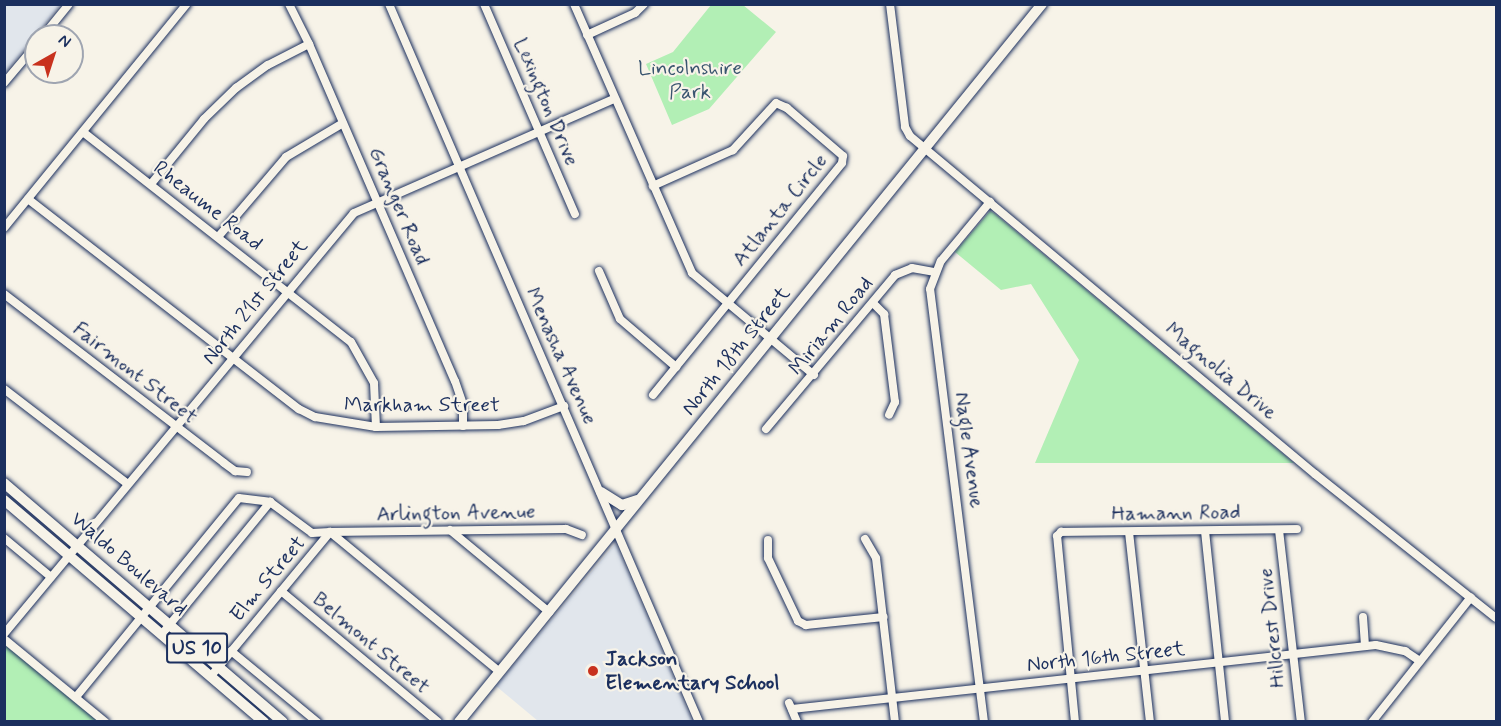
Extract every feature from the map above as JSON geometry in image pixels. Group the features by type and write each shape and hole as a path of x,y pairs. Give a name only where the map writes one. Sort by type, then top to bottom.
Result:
{"main road":[{"name":"North 18th Street","path":"459,722 1042,4"},
{"name":"Waldo Boulevard","path":"4,483 283,722"},
{"path":"601,492 622,505 640,499"},
{"name":"Waldo Boulevard","path":"4,500 264,722"}],"street":[{"path":"53,24 69,4"},
{"path":"4,228 187,4"},
{"name":"Granger Road","path":"288,4 309,44 455,381 463,404 463,426"},
{"name":"Menasha Avenue","path":"389,4 699,722"},
{"name":"Lexington Drive","path":"484,4 575,214"},
{"path":"574,4 692,273 814,375"},
{"path":"587,35 635,13 644,4"},
{"path":"890,4 905,127 925,148"},
{"path":"151,184 204,119 236,88 268,65 309,44"},
{"path":"4,83 24,59"},
{"name":"North 21st Street","path":"4,634 343,223 377,202 614,99"},
{"name":"Atlanta Circle","path":"653,186 733,150 776,103 782,104 842,153 842,163 727,304"},
{"path":"218,237 286,157 343,123"},
{"name":"Rheaume Road","path":"83,132 340,331 362,357 374,383 376,427"},
{"name":"Magnolia Drive","path":"925,148 1315,474 1497,618"},
{"name":"Markham Street","path":"28,199 232,358 315,417 376,427 463,426 524,421 564,406"},
{"path":"934,272 990,202"},
{"name":"Miriam Road","path":"766,429 901,270 934,272"},
{"path":"599,271 620,319 676,367"},
{"name":"Nagle Avenue","path":"934,272 930,298 984,722"},
{"name":"Fairmont Street","path":"4,294 175,427 236,471 247,472"},
{"path":"873,303 884,314 895,402 889,415"},
{"path":"653,396 727,304"},
{"path":"4,389 128,484"},
{"path":"76,697 239,498 270,502 307,531 330,532 500,672"},
{"path":"162,634 270,502"},
{"name":"Arlington Avenue","path":"330,532 566,529 582,535"},
{"name":"Hamann Road","path":"1070,679 1057,536 1129,532 1297,529"},
{"path":"450,530 549,612"},
{"name":"Hillcrest Drive","path":"1279,530 1300,722"},
{"path":"1205,531 1225,722"},
{"name":"Elm Street","path":"211,676 330,532"},
{"path":"1129,532 1150,722"},
{"path":"4,538 51,577"},
{"path":"865,539 876,558 895,722"},
{"path":"768,540 768,558 798,621 806,625 884,617"},
{"name":"Belmont Street","path":"281,591 438,722"},
{"path":"1372,722 1471,597"},
{"path":"1363,617 1365,646"},
{"path":"4,639 105,722"},
{"name":"North 16th Street","path":"797,722 791,706 981,689 1365,646 1390,646 1420,662"},
{"path":"231,651 317,722"},
{"path":"1070,679 1075,722"}],"shaded area":[{"path":"4,5 60,5 45,24 24,24 24,50 5,73"},
{"path":"615,544 692,721 538,721 496,686"}],"green space":[{"name":"Lincolnshire Park","path":"711,5 743,5 776,32 709,109 672,125 646,64 673,52"},
{"path":"990,211 1294,463 1035,463 1079,360 1031,284 1001,290 955,252"},
{"path":"5,645 98,721 5,722"}],"place":[{"name":"Jackson Elementary School","path":"593,671"}]}
